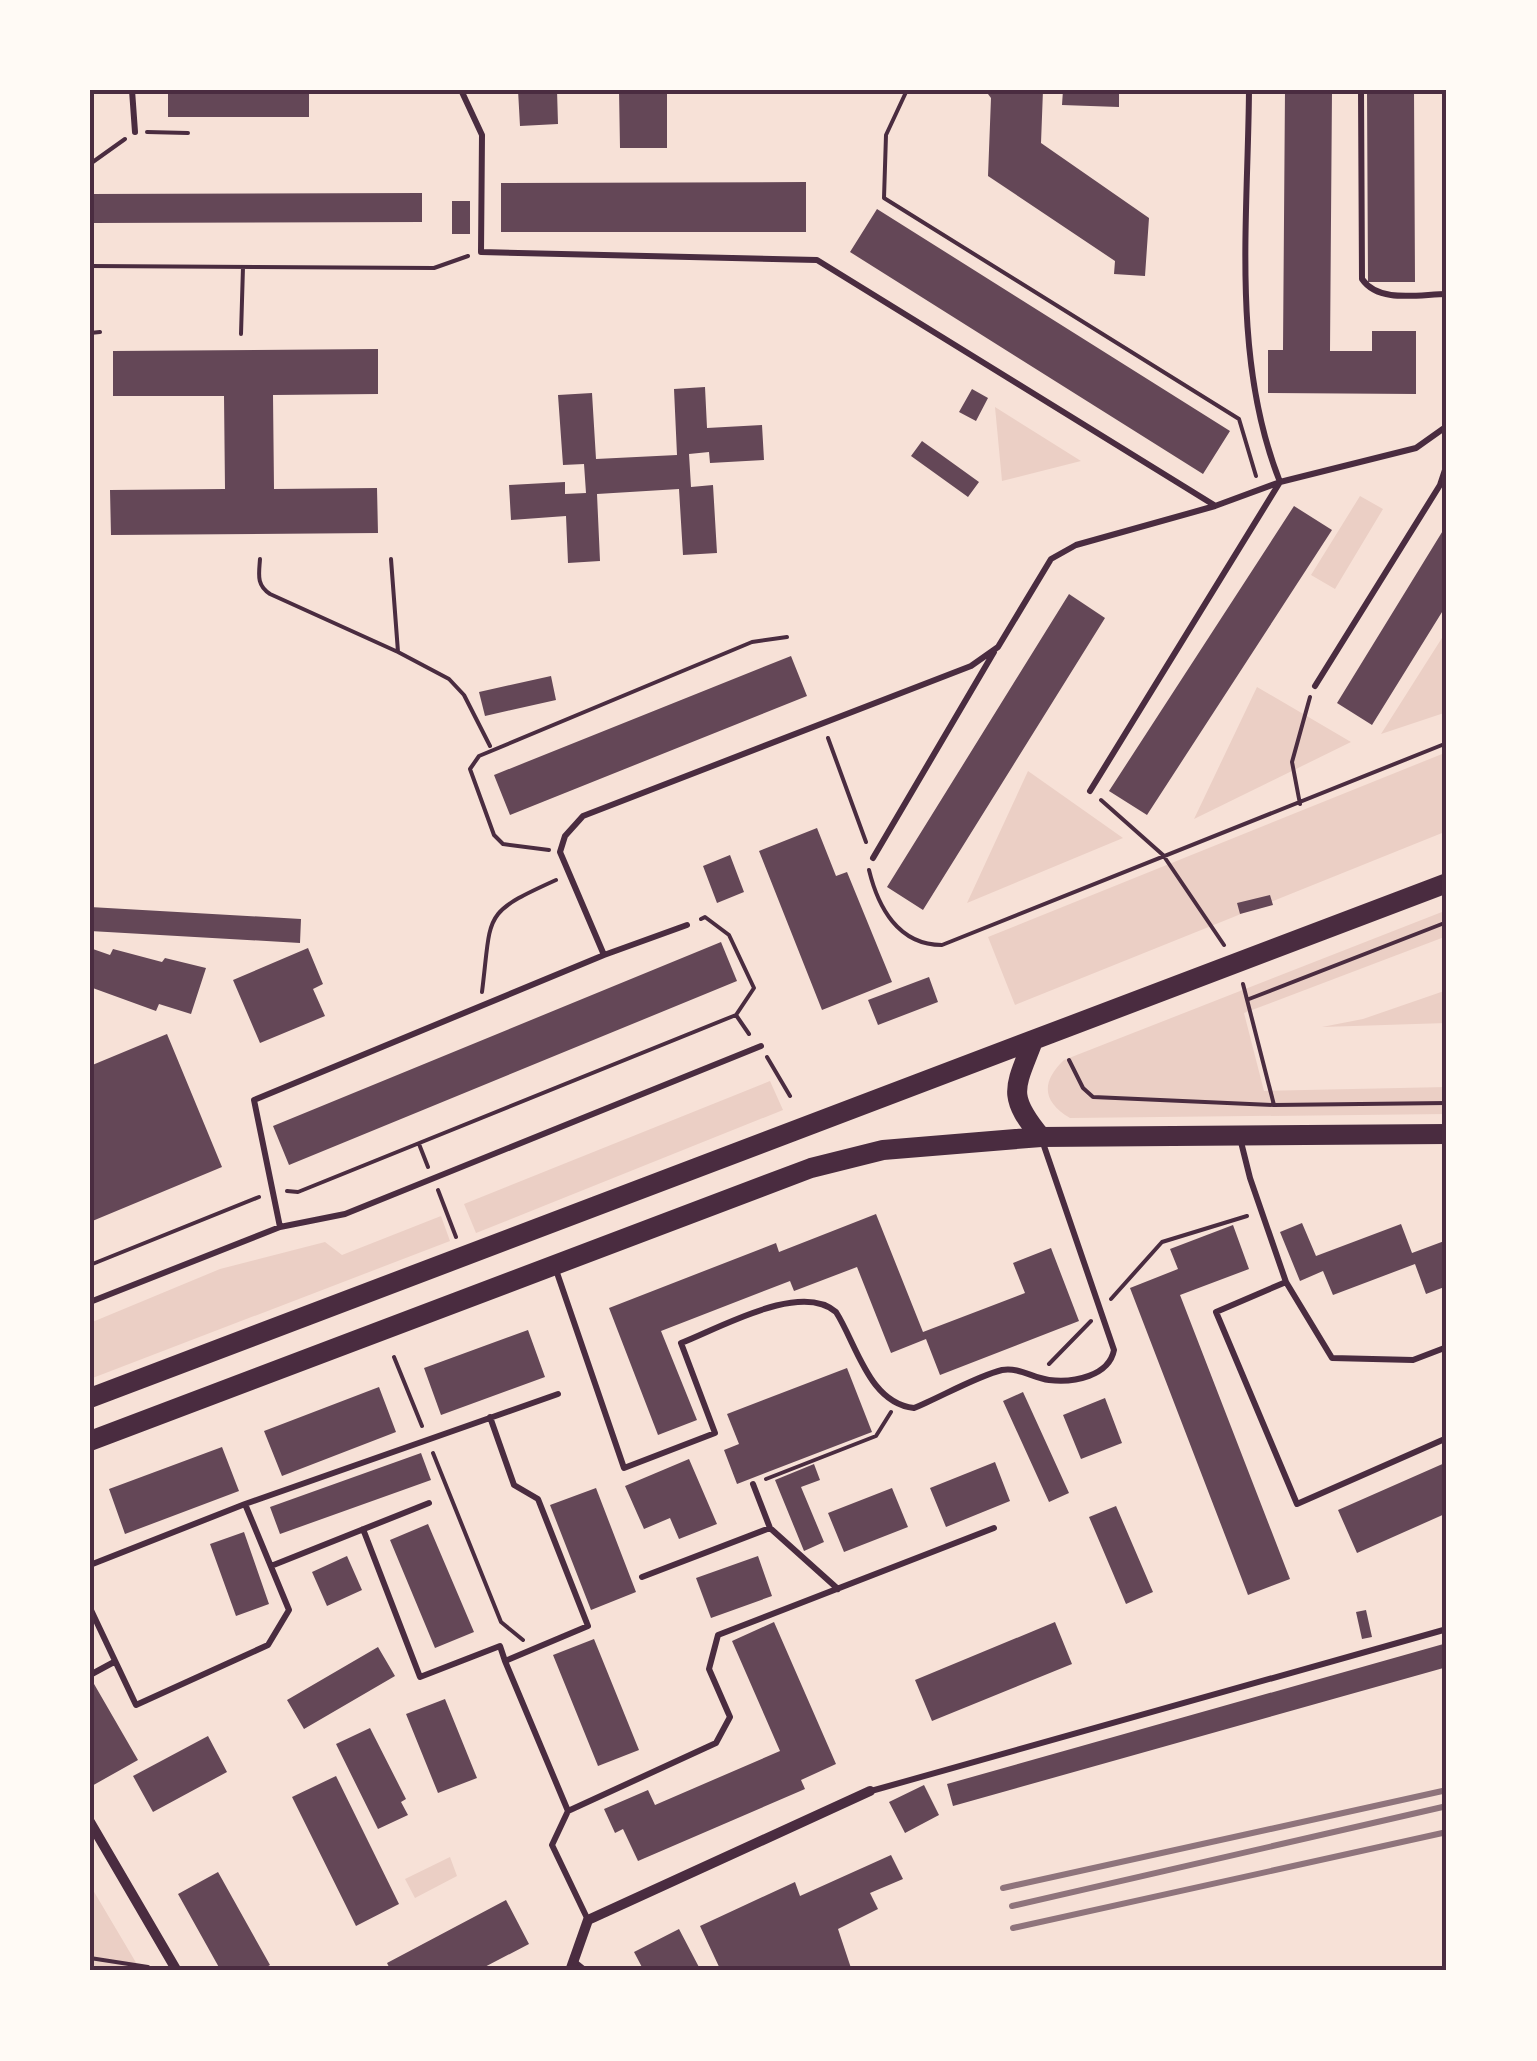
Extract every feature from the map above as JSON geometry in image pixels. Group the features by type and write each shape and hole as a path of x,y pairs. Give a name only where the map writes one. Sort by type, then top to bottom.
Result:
{"main road":[{"path":"90,1398 1447,883"},
{"path":"1032,1041 1015,1087 1020,1112 1041,1137"},
{"path":"90,1441 811,1168 883,1150 1041,1137 1447,1134"}],"street":[{"path":"573,1967 588,1920 870,1791"},
{"path":"90,1822 176,1971"}],"lane":[{"path":"132,90 135,132"},
{"path":"461,90 482,135 481,252 817,260 1216,506"},
{"path":"684,92 736,90"},
{"path":"1090,791 1280,482 1262,424 1246,326 1249,90"},
{"path":"1362,90 1362,279 1368,289 1383,295 1447,294"},
{"path":"872,858 1051,559 1076,546 1216,506 1280,482 1416,448 1447,428"},
{"path":"1314,686 1440,486 1447,464"},
{"path":"604,955 560,852 564,836 583,816 970,666 998,647"},
{"path":"280,1227 254,1100 604,955 687,925"},
{"path":"90,1302 280,1227 345,1214 761,1046"},
{"path":"554,1264 624,1468 715,1433 681,1343 794,1300 827,1304 836,1312 873,1382 886,1399 896,1404 914,1408 1003,1370 1048,1380 1100,1373 1111,1363 1114,1350 1041,1137"},
{"path":"1240,1137 1286,1282 1332,1358 1414,1360 1447,1347"},
{"path":"1286,1282 1216,1312 1297,1504 1447,1438"},
{"path":"90,1565 245,1504 558,1394"},
{"path":"490,1417 514,1485 538,1499 588,1626 506,1661"},
{"path":"753,1484 770,1528 838,1589"},
{"path":"271,1566 429,1503"},
{"path":"90,1608 136,1705 268,1646 289,1610 245,1504"},
{"path":"642,1577 770,1528"},
{"path":"588,1920 552,1845 568,1811 716,1743 730,1717 710,1669 718,1634 994,1528"},
{"path":"363,1530 420,1677 500,1646 568,1811"},
{"path":"870,1791 1447,1629"},
{"path":"90,1676 114,1662"},
{"path":"573,1967 586,1971"}],"path":[{"path":"907,90 886,135 884,198 1239,419 1260,490"},
{"path":"90,266 434,268 481,252"},
{"path":"242,334 243,267"},
{"path":"90,333 100,332"},
{"path":"391,558 398,652"},
{"path":"260,559 259,581 270,594 449,679 464,695 490,746"},
{"path":"560,852 503,844 494,835 470,769 479,756 752,642 787,637"},
{"path":"1300,804 1292,762 1299,727 1314,686"},
{"path":"942,945 1447,743"},
{"path":"1090,791 1163,854 1235,963 1249,999 1274,1105"},
{"path":"479,1009 491,919 510,901 570,874"},
{"path":"90,1265 275,1190 298,1192 736,1015 754,988 729,936 705,917 687,925"},
{"path":"1249,999 1447,922"},
{"path":"736,1015 761,1046"},
{"path":"1069,1060 1082,1088 1093,1097 1274,1105 1447,1103"},
{"path":"774,1066 790,1096"},
{"path":"419,1144 457,1239"},
{"path":"1038,1376 1162,1242 1261,1211"},
{"path":"394,1357 501,1622 534,1649"},
{"path":"753,1484 876,1436 896,1404"},
{"path":"90,1958 148,1967"}],"shaded area":[{"path":"995,407 1081,461 1002,481"},
{"path":"1360,496 1383,509 1335,589 1311,575"},
{"path":"1447,630 1447,712 1381,734"},
{"path":"1257,687 1351,742 1194,819"},
{"path":"1447,752 1447,831 1015,1005 988,937"},
{"path":"1028,771 1123,838 967,903"},
{"path":"1447,910 1447,936 1244,1013 1264,1091 1447,1087 1447,1114 1070,1118 1050,1098 1048,1084 1064,1060"},
{"path":"1447,990 1447,1023 1322,1027 1363,1019"},
{"path":"770,1081 783,1110 476,1233 464,1204"},
{"path":"441,1216 450,1241 90,1379 90,1323 220,1269 325,1242 342,1255"},
{"path":"450,1857 457,1876 415,1898 405,1879"},
{"path":"90,1885 141,1971 90,1971"}],"building":[{"path":"168,90 309,90 309,117 168,117"},
{"path":"518,90 557,90 558,124 520,126"},
{"path":"619,90 667,90 667,148 620,148"},
{"path":"985,90 1043,90 1041,143 1149,218 1145,276 1114,274 1115,261 988,176 991,98"},
{"path":"1063,90 1119,90 1119,107 1062,105"},
{"path":"1285,90 1332,90 1330,351 1372,351 1372,331 1416,331 1416,394 1268,393 1268,350 1283,350"},
{"path":"1367,90 1414,90 1415,282 1368,282"},
{"path":"806,182 806,232 501,232 501,183"},
{"path":"422,193 422,222 90,223 90,194"},
{"path":"452,201 470,201 470,234 452,234"},
{"path":"877,209 1230,431 1203,474 850,252"},
{"path":"378,349 378,394 273,395 274,489 377,488 378,533 111,535 110,490 225,489 224,396 113,396 113,351"},
{"path":"705,387 707,428 762,425 764,460 710,463 709,452 689,454 691,487 713,485 717,553 683,555 679,489 597,494 600,561 568,563 566,516 511,520 509,485 565,482 565,494 586,493 584,464 563,465 558,395 592,393 596,459 677,455 674,389"},
{"path":"972,389 988,398 976,421 959,412"},
{"path":"922,441 979,482 968,497 911,456"},
{"path":"1294,506 1332,530 1147,815 1109,791"},
{"path":"1447,524 1447,604 1372,725 1337,703"},
{"path":"1069,594 1105,618 923,910 887,887"},
{"path":"791,656 807,696 510,815 494,775"},
{"path":"551,676 556,700 485,716 479,692"},
{"path":"817,828 836,876 847,872 892,982 822,1010 759,851"},
{"path":"730,855 744,892 717,903 703,866"},
{"path":"1270,895 1273,905 1240,914 1237,903"},
{"path":"90,907 301,919 300,943 90,931"},
{"path":"721,942 737,981 289,1165 273,1126"},
{"path":"90,948 110,955 113,949 206,968 191,1014 159,1004 156,1011 90,987"},
{"path":"308,948 323,984 313,989 325,1016 260,1043 233,980"},
{"path":"929,977 938,1002 878,1025 868,1000"},
{"path":"167,1034 222,1167 90,1222 90,1066"},
{"path":"876,1214 923,1332 1025,1293 1013,1263 1051,1248 1079,1321 940,1375 926,1339 891,1353 857,1267 794,1291 790,1281 661,1331 697,1420 658,1435 609,1308 776,1243 779,1252"},
{"path":"1302,1223 1316,1256 1401,1224 1412,1253 1447,1240 1447,1286 1426,1294 1415,1264 1333,1295 1323,1271 1300,1281 1280,1232"},
{"path":"1233,1225 1249,1269 1180,1295 1290,1579 1248,1595 1130,1288 1178,1269 1170,1249"},
{"path":"528,1330 545,1377 441,1415 424,1368"},
{"path":"847,1368 872,1432 737,1484 724,1450 739,1444 727,1414"},
{"path":"379,1387 396,1432 282,1476 264,1431"},
{"path":"1023,1392 1069,1493 1049,1502 1003,1401"},
{"path":"1105,1398 1122,1443 1081,1459 1063,1415"},
{"path":"222,1447 239,1491 125,1534 109,1489"},
{"path":"421,1453 431,1480 280,1534 270,1507"},
{"path":"689,1459 717,1524 679,1539 670,1518 644,1529 625,1486"},
{"path":"995,1462 1010,1501 946,1527 930,1488"},
{"path":"1447,1462 1447,1513 1357,1553 1338,1510"},
{"path":"814,1464 820,1480 801,1487 824,1542 804,1551 775,1480"},
{"path":"596,1488 636,1592 591,1610 550,1505"},
{"path":"892,1488 908,1527 844,1552 828,1513"},
{"path":"1116,1506 1153,1592 1126,1604 1089,1517"},
{"path":"428,1524 474,1632 435,1648 390,1540"},
{"path":"244,1532 269,1604 236,1616 210,1544"},
{"path":"347,1556 362,1590 327,1606 312,1572"},
{"path":"758,1556 772,1596 711,1618 696,1578"},
{"path":"1366,1610 1372,1637 1362,1639 1356,1612"},
{"path":"774,1622 836,1764 801,1780 805,1789 638,1861 623,1829 615,1833 604,1809 648,1790 655,1805 780,1751 732,1641"},
{"path":"1055,1622 1072,1664 932,1721 915,1680"},
{"path":"594,1639 639,1750 598,1766 553,1655"},
{"path":"1447,1643 1447,1667 953,1806 947,1784"},
{"path":"378,1647 395,1676 304,1729 287,1700"},
{"path":"90,1677 138,1760 90,1787"},
{"path":"445,1699 477,1778 438,1793 406,1714"},
{"path":"370,1728 406,1799 401,1802 408,1815 378,1829 336,1744"},
{"path":"208,1736 227,1772 153,1812 133,1776"},
{"path":"336,1776 399,1904 356,1926 292,1797"},
{"path":"924,1785 939,1815 905,1833 889,1802"},
{"path":"891,1855 903,1879 870,1893 878,1909 838,1929 852,1971 721,1971 700,1926 795,1882 800,1896"},
{"path":"218,1872 270,1965 259,1971 221,1971 178,1894"},
{"path":"506,1900 529,1944 477,1971 391,1971 387,1963"},
{"path":"679,1929 701,1971 644,1971 634,1952"}],"railway":[{"path":"1003,1888 1447,1790"},
{"path":"1012,1906 1447,1806"},
{"path":"1013,1928 1447,1832"}]}
